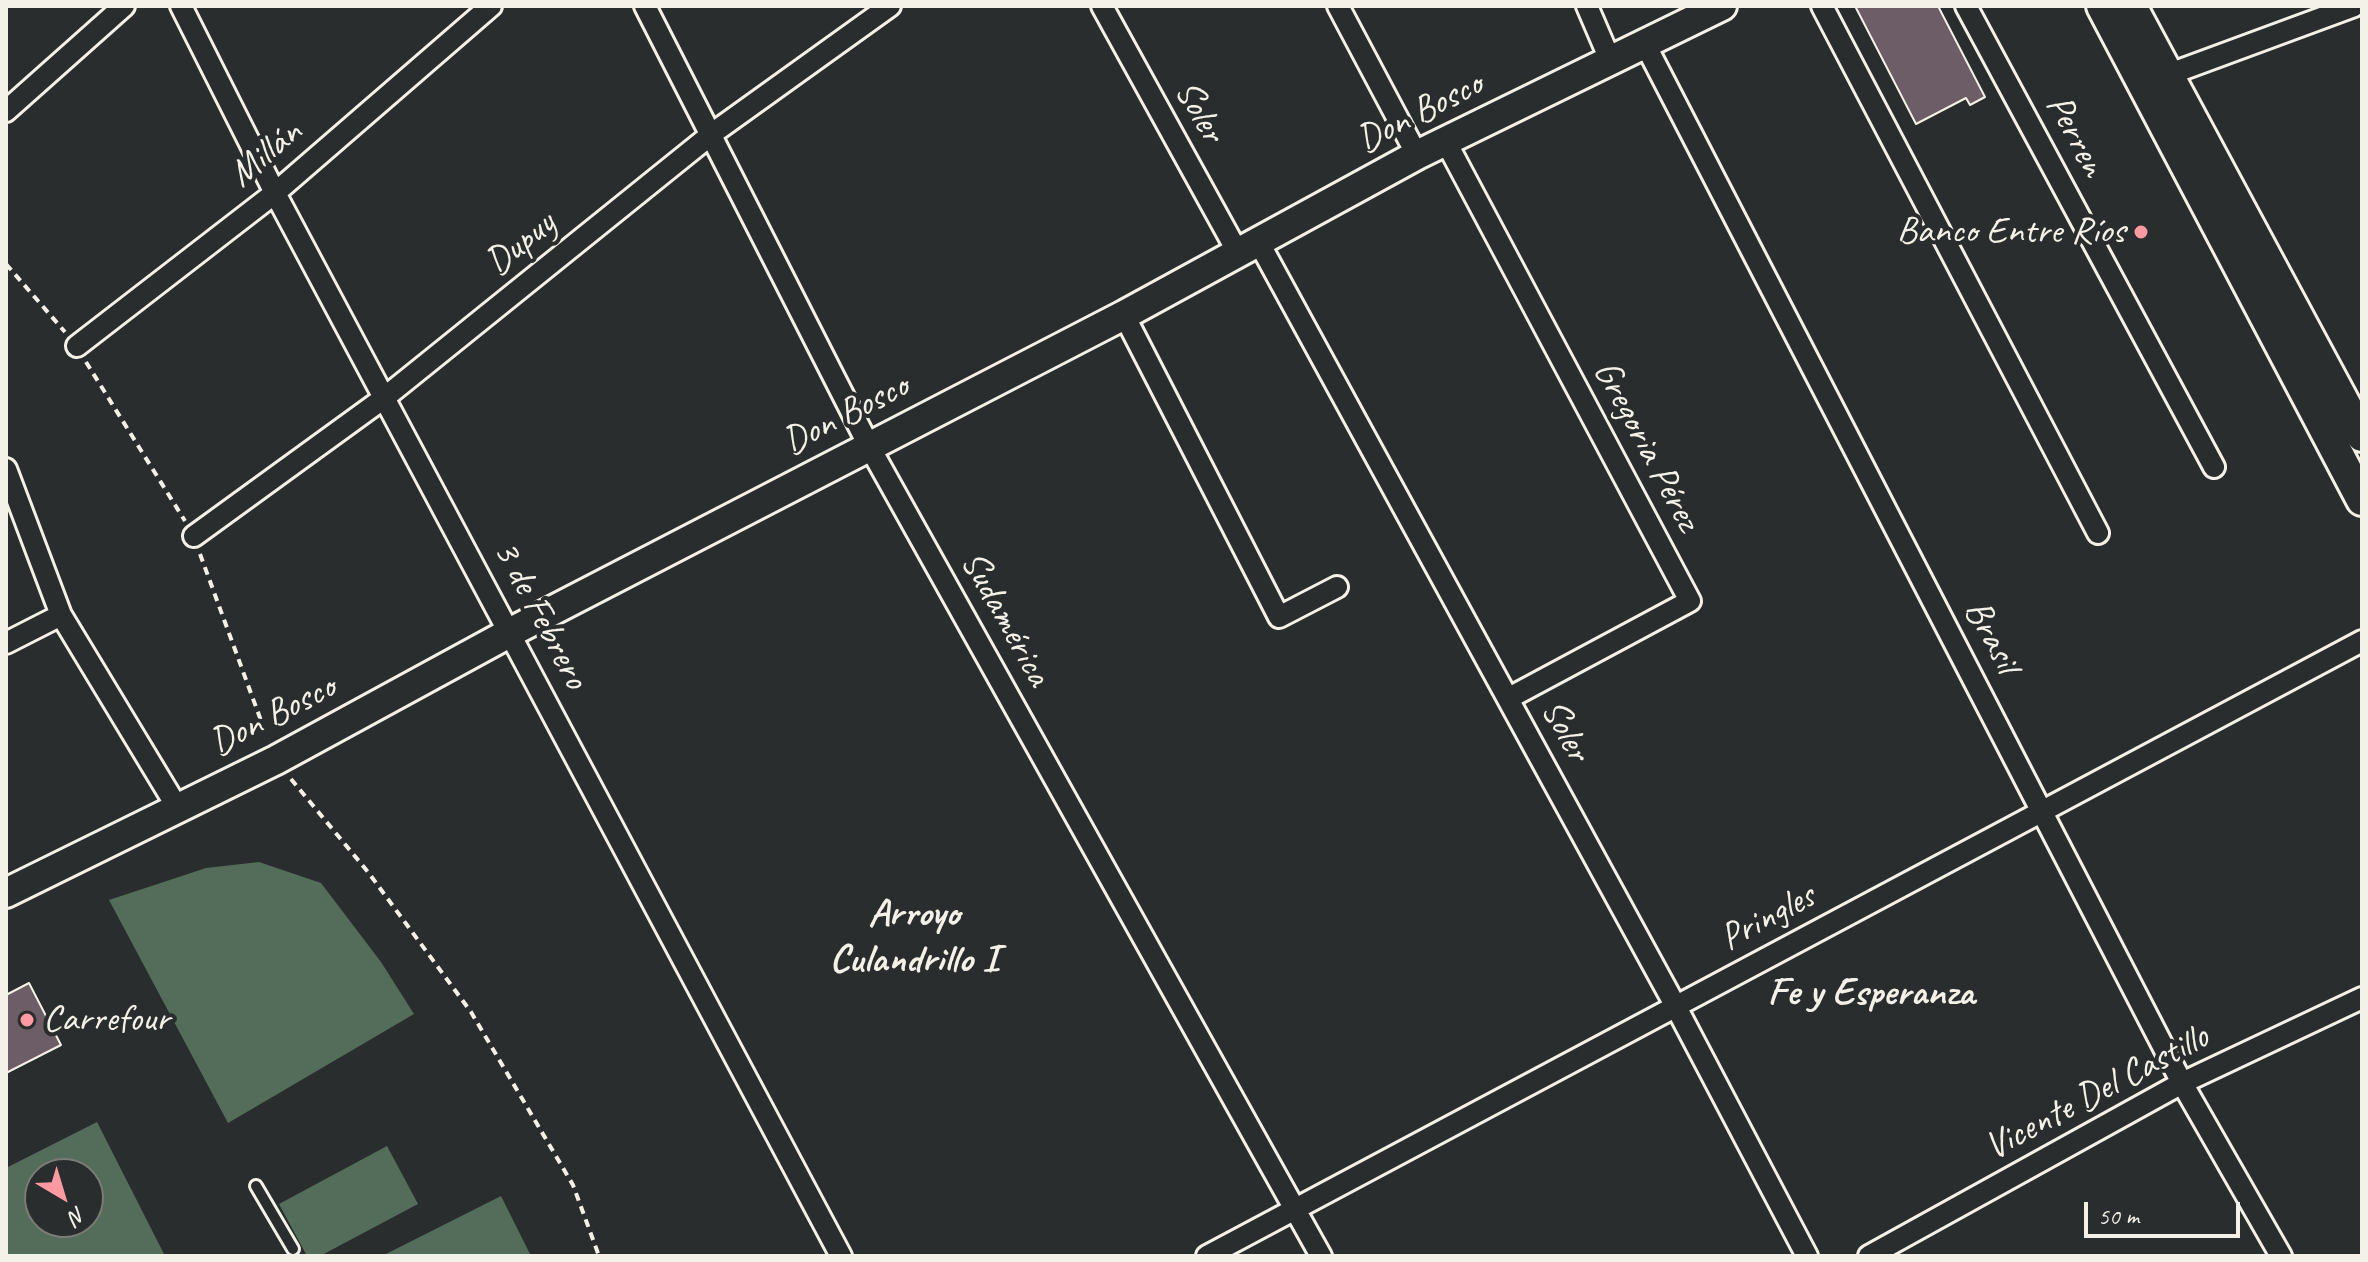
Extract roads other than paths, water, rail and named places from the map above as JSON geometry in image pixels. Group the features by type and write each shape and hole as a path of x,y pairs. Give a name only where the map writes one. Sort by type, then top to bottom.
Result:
{"main road":[{"name":"Don Bosco","path":"6,893 276,760 511,632 1124,315 1417,155 1646,46 1722,6"},
{"path":"2102,6 2156,79 2362,436"},
{"path":"2131,6 2156,79 2362,500"}],"street":[{"path":"6,111 124,6"},
{"name":"3 de Febrero","path":"181,6 275,193 841,1256"},
{"name":"Millán","path":"77,346 275,193 491,6"},
{"name":"Sudamérica","path":"645,6 713,133 869,446 1321,1256"},
{"name":"Dupuy","path":"194,536 384,398 713,133 890,6"},
{"name":"Soler","path":"1102,6 1247,246 1509,698 1807,1256"},
{"path":"1338,6 1417,155"},
{"path":"1587,6 1611,62"},
{"path":"1822,6 2098,533"},
{"name":"Perren","path":"1966,6 2214,467"},
{"path":"2156,79 2354,6"},
{"name":"Brasil","path":"1646,46 2182,1083 2281,1256"},
{"name":"Gregoria Pérez","path":"1446,142 1690,601 1509,698"},
{"path":"1124,315 1279,617 1337,587"},
{"path":"6,469 61,615 177,807"},
{"path":"6,643 61,615"},
{"name":"Pringles","path":"1207,1256 2362,641"},
{"name":"Vicente Del Castillo","path":"1869,1256 2182,1083 2362,998"}],"lane":[{"path":"256,1186 293,1249"}],"place":[{"name":"Banco Entre Ríos","path":"2141,232"},
{"name":"Carrefour","path":"27,1020"}],"district":[{"name":"Arroyo Culandrillo I","path":"914,938"},
{"name":"Fe y Esperanza","path":"1871,994"}]}
